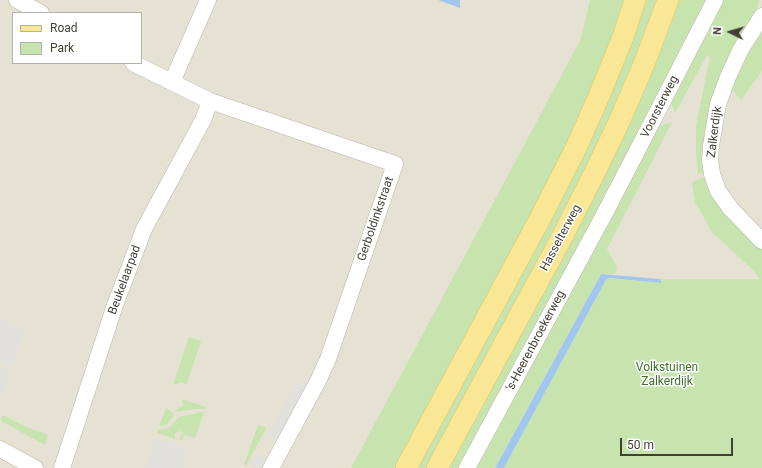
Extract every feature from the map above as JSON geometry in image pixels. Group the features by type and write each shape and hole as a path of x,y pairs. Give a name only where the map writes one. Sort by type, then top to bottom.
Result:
{"main road":[{"path":"406,468 543,214 576,148 623,37 635,0"},
{"name":"Hasselterweg","path":"437,468 561,239 594,174 619,122 644,64 668,0"}],"street":[{"path":"17,0 39,12"},
{"path":"172,82 208,0"},
{"name":"Voorsterweg","path":"605,213 715,0"},
{"name":"Zalkerdijk","path":"762,16 741,49 718,104 710,146 710,160 712,174 718,192 731,209 762,241"},
{"name":"Gerboldinkstraat","path":"135,64 210,101 395,164 328,359 319,379 271,468"},
{"name":"Beukelaarpad","path":"62,468 115,305 144,229 203,120 210,101"},
{"name":"'s-Heerenbroekerweg","path":"467,468 605,213"},
{"path":"0,449 36,468"}],"shaded area":[{"path":"0,0 762,0 762,282 669,281 603,276 510,228 382,468 0,468"},
{"path":"0,319 24,329 12,366 0,363"},
{"path":"0,367 10,371 0,401"},
{"path":"297,382 308,387 279,442 268,436"},
{"path":"155,439 165,443 166,440 179,445 178,447 189,450 183,468 145,468"},
{"path":"258,454 269,460 266,468 251,468"}],"green space":[{"path":"590,0 627,0 571,140 397,468 351,468 581,39"},
{"path":"644,0 660,0 596,152 427,468 414,468"},
{"path":"677,0 708,0 625,163 461,468 445,468"},
{"path":"721,0 759,0 757,9 732,52 707,172 698,174 696,126 710,57 707,55 675,113 670,99"},
{"path":"762,24 762,71 741,100 732,90 735,72"},
{"path":"672,122 607,249 617,267 615,274 601,274 495,468 474,468 656,127"},
{"name":"Volkstuinen Zalkerdijk","path":"707,176 762,249 762,468 504,468 608,278 661,283 662,280 660,279 760,279 753,270 712,232 695,202 692,182"},
{"path":"189,337 201,341 200,345 186,385 182,382 173,385"},
{"path":"182,399 206,407 205,409 177,412 175,410 183,406"},
{"path":"166,408 172,412 174,416 166,425 159,426"},
{"path":"204,412 195,438 184,435 182,441 179,440 182,433 193,436 179,431 175,434 175,439 157,433 158,430 170,427 179,417"},
{"path":"3,415 24,426 48,435 45,445 1,421"},
{"path":"258,425 266,428 246,466 244,465"}],"water":[{"path":"438,0 460,0 460,8"},
{"path":"601,274 660,279 662,282 609,278 606,280 504,468 495,468"}]}
